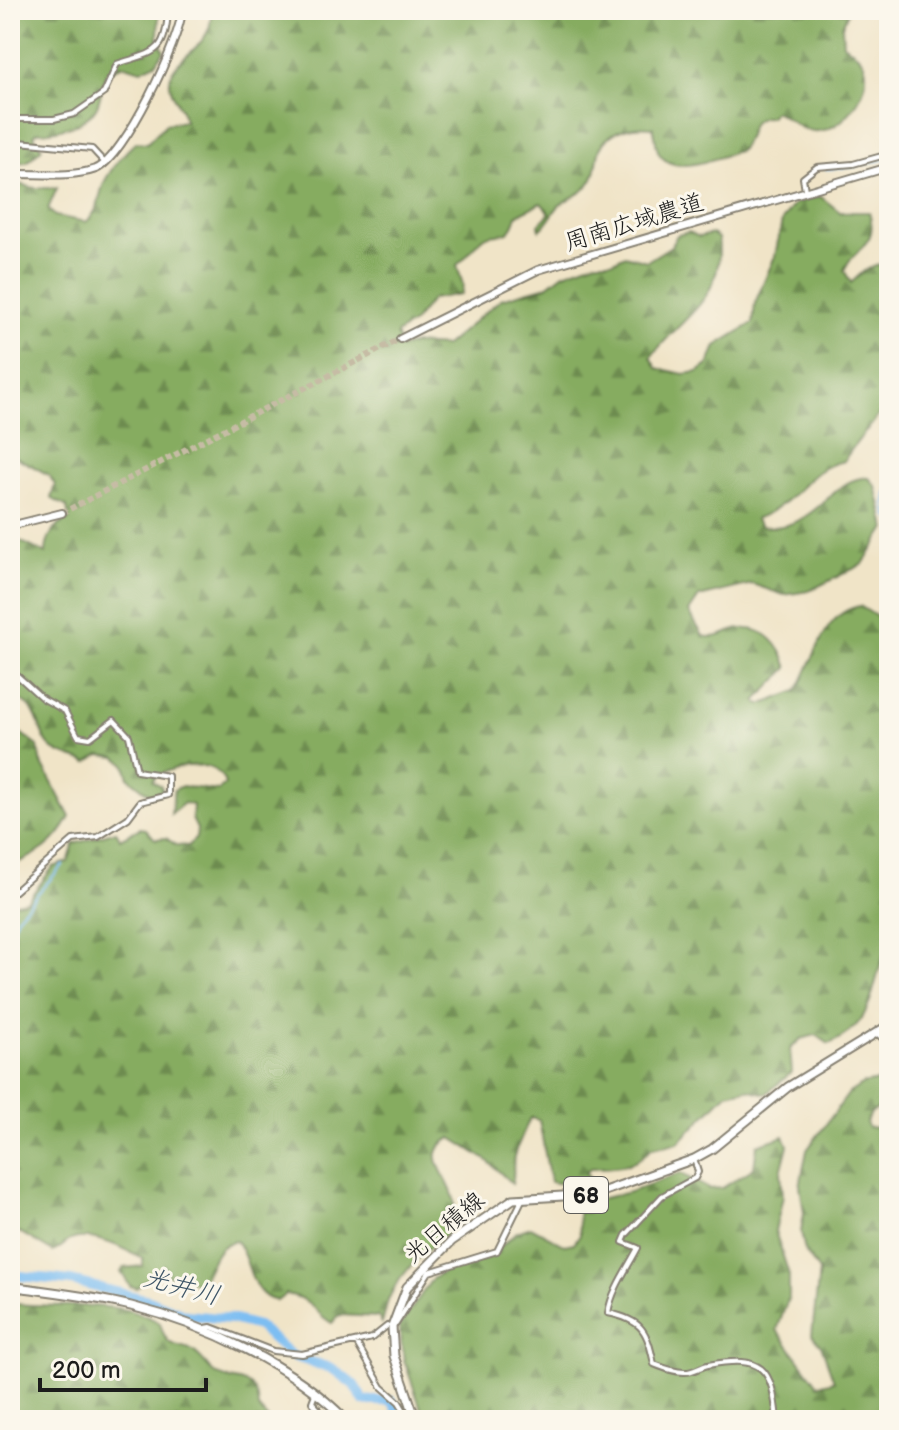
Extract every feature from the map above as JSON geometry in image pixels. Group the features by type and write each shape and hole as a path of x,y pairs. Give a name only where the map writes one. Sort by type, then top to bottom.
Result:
{"main road":[{"name":"光日積線","path":"416,1420 394,1356 392,1327 399,1301 417,1274 452,1241 499,1206 523,1197 596,1194 694,1159 712,1149 800,1078 889,1025"},
{"path":"10,1286 131,1306 198,1330 268,1361 316,1392 346,1420"}],"street":[{"path":"105,163 92,149 19,142 10,131 18,119 65,118 104,93 117,64 155,52 163,37 168,10"},
{"path":"10,174 88,171 105,163 118,149 174,48 182,10"},
{"path":"805,190 803,178 813,169 853,164 889,154"},
{"name":"周南広域農道","path":"400,339 538,270 889,167"},
{"path":"10,525 62,513"},
{"path":"10,669 42,698 65,711 78,736 90,738 114,720 129,736 137,771 168,776 168,795 140,802 128,818 98,837 80,837 65,845 10,895"},
{"path":"877,1033 889,1045"},
{"path":"694,1159 698,1172 695,1178 662,1196 626,1235 623,1242 638,1248 620,1274 618,1292 608,1313 629,1319 643,1328 651,1341 654,1364 669,1370 687,1373 706,1366 743,1361 759,1365 773,1383 777,1420"},
{"path":"396,1324 429,1272 497,1251 523,1197"},
{"path":"198,1330 211,1327 281,1353 293,1353 372,1338 387,1326"},
{"path":"356,1342 382,1387 399,1402 410,1420"},
{"path":"316,1392 312,1402 328,1420"}],"green space":[{"path":"10,10 159,10 158,37 164,51 156,63 141,70 125,65 107,71 98,104 91,114 70,126 37,132 34,136 42,148 27,162 10,163"},
{"path":"211,10 849,10 842,26 843,44 859,56 865,66 866,76 860,97 854,108 837,124 828,129 811,131 774,111 770,117 753,123 740,150 709,161 686,165 666,160 659,153 653,127 630,128 615,133 600,149 589,185 559,206 540,230 539,224 550,213 541,203 517,215 514,225 506,233 485,237 457,265 463,285 461,294 432,299 413,323 396,334 401,348 415,344 445,346 501,299 547,286 564,273 597,261 614,261 625,255 647,261 671,246 677,235 689,232 699,237 712,234 718,238 719,259 708,292 651,357 657,368 684,374 698,372 709,364 716,346 753,323 755,303 775,256 782,221 794,204 820,196 840,212 869,212 869,239 844,270 851,283 865,270 889,261 889,398 844,461 819,471 781,505 755,519 761,526 796,522 844,485 856,479 869,478 876,486 886,528 863,564 809,591 784,595 752,584 699,597 689,612 703,636 714,637 750,629 765,635 777,645 788,668 756,701 760,705 797,691 828,628 847,610 860,606 877,617 889,633 889,943 865,1013 846,1034 829,1044 816,1035 801,1039 790,1049 792,1072 766,1094 747,1089 727,1093 678,1143 651,1148 638,1160 624,1166 590,1168 586,1173 594,1184 591,1189 550,1182 539,1120 531,1118 519,1143 514,1156 512,1184 488,1161 452,1138 442,1144 437,1159 452,1191 457,1227 428,1250 402,1277 389,1298 382,1323 378,1317 339,1315 332,1323 296,1296 286,1294 277,1301 268,1298 256,1285 236,1241 221,1248 198,1284 165,1275 150,1278 137,1288 130,1286 121,1272 124,1268 143,1266 143,1258 127,1250 96,1239 77,1238 53,1252 21,1233 10,1231 10,947 15,937 10,924 10,904 27,901 53,867 68,862 74,844 116,831 120,839 140,828 146,829 155,839 166,838 176,845 188,846 196,838 193,805 184,803 171,814 174,790 182,786 218,791 225,784 213,769 183,767 155,777 153,781 161,786 163,792 152,796 129,778 125,764 116,757 100,755 87,763 56,751 44,738 31,708 13,697 10,700 10,536 46,554 52,533 69,519 67,507 51,498 55,485 49,475 10,454 10,182 35,188 57,188 48,209 55,216 86,222 95,212 107,177 128,150 136,142 147,143 166,124 185,121 171,90 171,75 206,35"},
{"path":"10,725 38,746 40,760 70,817 45,848 10,866"},
{"path":"889,1079 889,1103 870,1113 866,1122 868,1127 889,1129 889,1420 425,1420 404,1360 399,1327 432,1279 448,1269 488,1258 517,1232 531,1227 564,1245 574,1243 580,1234 578,1212 590,1201 630,1192 680,1173 709,1189 722,1188 754,1168 757,1145 784,1136 788,1145 781,1172 783,1196 775,1231 789,1275 789,1296 777,1330 818,1385 834,1381 821,1345 812,1335 819,1271 805,1251 801,1232 804,1213 800,1186 807,1150 849,1093 863,1084"},
{"path":"10,1303 106,1307 143,1315 160,1323 167,1340 192,1351 213,1372 250,1385 257,1397 258,1408 269,1420 10,1420"}],"waterway":[{"path":"826,169 853,167 889,158"},
{"path":"889,485 885,506 889,519"},
{"path":"10,943 16,918 63,865"},
{"name":"光井川","path":"10,1275 71,1281 149,1300 186,1315 231,1319 258,1326 292,1356 333,1369 354,1385 364,1401 392,1401 402,1420"}],"tunnel":[{"path":"62,513 400,339"}]}
